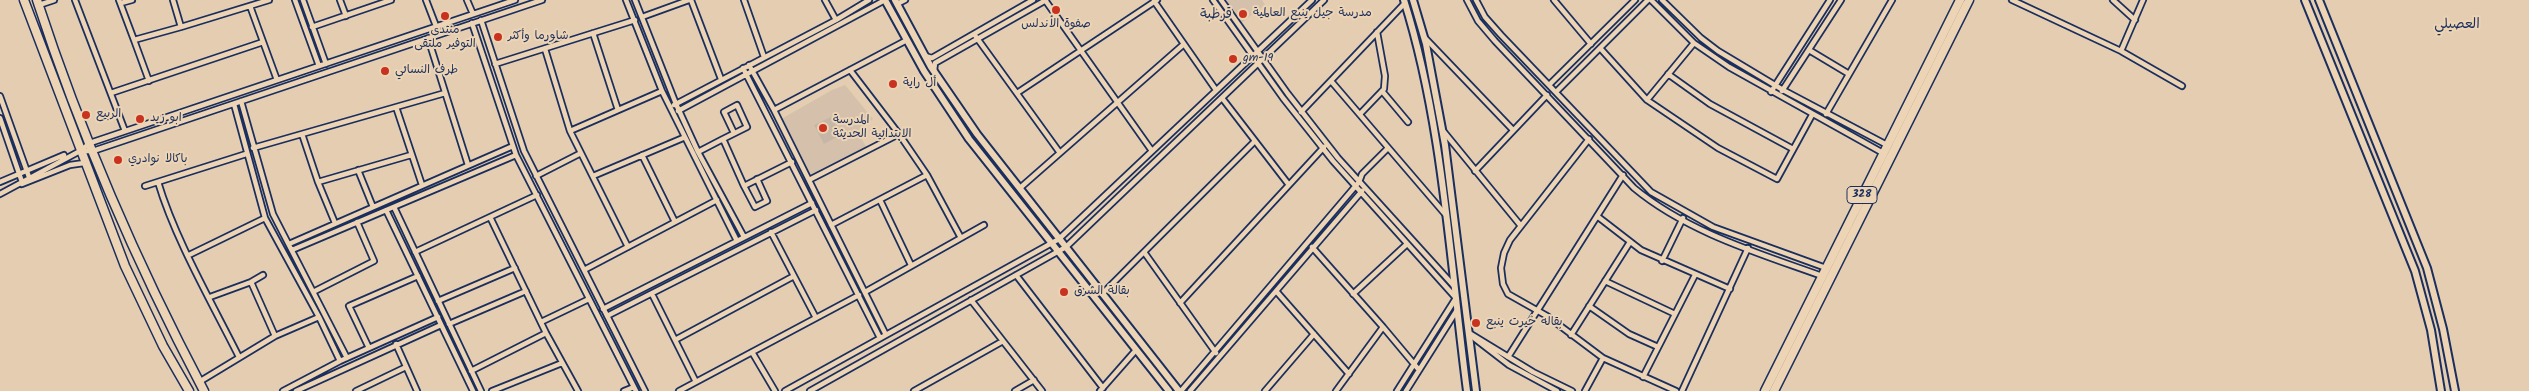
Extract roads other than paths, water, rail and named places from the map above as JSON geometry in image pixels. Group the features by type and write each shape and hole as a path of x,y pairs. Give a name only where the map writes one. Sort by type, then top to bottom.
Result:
{"main road":[{"path":"24,0 124,266 163,346 189,391"},
{"path":"885,0 924,71 969,139 1166,390"},
{"path":"1413,0 1424,37 1442,131 1476,391"},
{"name":"328","path":"1765,391 1960,0"},
{"path":"1774,391 1969,0"},
{"path":"2304,0 2415,271 2431,330 2441,391"},
{"path":"2318,0 2427,268 2443,329 2455,391"},
{"path":"896,2 934,71 973,127 1102,294 1180,391"},
{"path":"1404,2 1424,79 1445,214 1467,391"},
{"path":"38,3 93,151 141,266 204,391"}],"street":[{"path":"38,3 54,0"},
{"path":"75,0 125,130"},
{"path":"132,0 120,2 149,81"},
{"path":"173,0 181,27"},
{"path":"134,40 269,0"},
{"path":"294,0 319,66"},
{"path":"302,0 326,64"},
{"path":"340,0 346,16"},
{"path":"312,27 391,0"},
{"path":"426,0 436,26"},
{"path":"467,0 473,14"},
{"path":"1,193 80,151 90,142 515,0"},
{"path":"80,151 93,151 542,0"},
{"path":"626,0 683,138 737,241"},
{"path":"635,0 679,111 698,152 744,237"},
{"path":"642,17 690,0 721,79"},
{"path":"744,0 764,57"},
{"path":"825,0 836,20"},
{"path":"670,107 836,20 869,0"},
{"path":"672,114 885,0"},
{"path":"896,2 904,0"},
{"path":"934,71 935,63 1033,0"},
{"path":"925,56 932,58 1046,0 1152,151"},
{"path":"1213,0 1258,63 1325,146 1454,286"},
{"path":"1221,0 1355,186 1456,298 1396,391"},
{"path":"785,391 1059,239 1312,0"},
{"path":"812,391 1066,247 1324,0"},
{"path":"1467,0 1478,21 1495,41 1622,175 1648,199 1710,233 1748,248 1824,272"},
{"path":"1476,0 1485,17 1501,35 1639,182 1651,192 1713,226 1824,272"},
{"path":"1549,85 1635,0"},
{"path":"1556,92 1650,0 1694,43 1779,97 1883,153"},
{"path":"1662,0 1701,38 1776,86 1888,145"},
{"path":"1771,92 1830,0"},
{"path":"1779,97 1841,0"},
{"path":"1826,114 1892,0"},
{"path":"2012,0 2121,51 2182,86"},
{"path":"2113,0 2135,20"},
{"path":"2121,51 2143,0"},
{"path":"1017,93 1156,1 1216,90"},
{"path":"1556,1 1591,44"},
{"path":"1301,112 1378,32 1404,2"},
{"path":"250,6 277,80"},
{"path":"481,20 513,124 536,176 645,391"},
{"path":"495,64 635,20"},
{"path":"472,24 516,155 635,389 624,391"},
{"path":"1360,114 1382,91 1385,76 1378,32"},
{"path":"593,33 618,110"},
{"path":"976,36 1060,152"},
{"path":"1424,37 1513,130"},
{"path":"428,38 468,165"},
{"path":"774,110 907,40"},
{"path":"112,93 263,42"},
{"path":"1647,100 1694,43"},
{"path":"1020,188 1184,44"},
{"path":"1600,48 1647,100 1718,148 1777,179 1812,115"},
{"path":"545,49 570,131 628,247"},
{"path":"1809,50 1849,74"},
{"path":"749,65 774,110 886,335"},
{"path":"743,68 880,338"},
{"path":"850,70 899,134 927,175 961,238"},
{"path":"1668,74 1710,104 1793,149"},
{"path":"1331,81 1445,214"},
{"path":"570,131 662,91"},
{"path":"1382,91 1408,122"},
{"path":"253,148 446,92"},
{"path":"1476,171 1547,94"},
{"path":"0,96 29,178"},
{"path":"1222,98 1289,185"},
{"path":"241,101 273,214 347,358"},
{"path":"234,104 246,154 265,218 319,317 340,362"},
{"path":"698,152 747,127 737,105 724,112 734,133"},
{"path":"396,107 422,185"},
{"path":"0,118 2,131 22,182"},
{"path":"1442,131 1521,226"},
{"path":"302,134 318,182 335,223"},
{"path":"809,180 899,134"},
{"path":"592,176 683,138"},
{"path":"723,139 755,207 767,201 757,180"},
{"path":"1589,139 1521,226 1504,253 1501,268 1503,284 1508,294 1538,311 1603,358 1676,391"},
{"path":"1102,294 1255,141"},
{"path":"289,244 513,146"},
{"path":"1180,304 1325,146"},
{"path":"1180,391 1359,182 1362,174 1388,148"},
{"path":"536,176 581,153"},
{"path":"0,182 65,154"},
{"path":"145,186 246,154"},
{"path":"318,182 411,155"},
{"path":"292,250 516,155"},
{"path":"642,155 675,222"},
{"path":"744,186 792,162"},
{"path":"1,193 70,165 84,163"},
{"path":"358,170 373,207"},
{"path":"832,225 927,175"},
{"path":"1508,357 1622,175"},
{"path":"158,182 162,198 239,357"},
{"path":"1190,391 1364,188"},
{"path":"415,252 537,195"},
{"path":"584,270 717,200"},
{"path":"880,200 912,266"},
{"path":"603,308 812,203"},
{"path":"394,207 481,391"},
{"path":"386,210 473,391"},
{"path":"607,316 816,210"},
{"path":"1597,216 1641,250 1662,261 1730,289"},
{"path":"490,217 546,333 578,391"},
{"path":"189,255 265,218"},
{"path":"1662,261 1683,218"},
{"path":"313,292 374,261 357,222"},
{"path":"865,292 984,225"},
{"path":"771,232 816,318"},
{"path":"1571,335 1630,242"},
{"path":"1307,243 1419,370"},
{"path":"1353,294 1407,244"},
{"path":"1682,391 1748,248"},
{"path":"1144,252 1219,357"},
{"path":"438,301 515,268"},
{"path":"210,297 251,282 263,275"},
{"path":"1016,275 1101,389 1136,350"},
{"path":"1643,377 1696,275"},
{"path":"369,348 348,306 418,276"},
{"path":"675,340 794,276"},
{"path":"1605,281 1675,314"},
{"path":"251,282 275,336"},
{"path":"449,324 526,291"},
{"path":"1276,291 1349,374"},
{"path":"652,294 696,382"},
{"path":"679,391 859,295"},
{"path":"541,322 589,299"},
{"path":"971,300 1042,391"},
{"path":"1589,306 1629,334 1658,347"},
{"path":"1406,391 1457,310"},
{"path":"199,382 275,336 319,317"},
{"path":"283,391 347,358 438,317"},
{"path":"296,391 441,325"},
{"path":"1336,391 1383,328"},
{"path":"471,371 546,333"},
{"path":"1469,333 1492,345 1508,357 1572,391"},
{"path":"1469,333 1509,365 1557,391"},
{"path":"1265,391 1314,334"},
{"path":"914,391 1003,341"},
{"path":"396,344 417,391"},
{"path":"752,352 776,391"},
{"path":"1585,391 1603,358"},
{"path":"492,391 562,363"},
{"path":"356,391 363,390 406,367"},
{"path":"1015,391 1034,380"},
{"path":"1461,391 1466,382"},
{"path":"820,385 823,391"}],"place":[{"name":"صفوة الأندلس","path":"1056,10"},
{"name":"مدرسة جيل ينبع العالمية","path":"1243,14"},
{"name":"منتدى التوفير ملتقى","path":"445,16"},
{"name":"شاورما وأكثر","path":"498,37"},
{"name":"gm-19","path":"1233,59"},
{"name":"طرف النسائي","path":"385,71"},
{"name":"أل راية","path":"893,84"},
{"name":"الربيع","path":"86,115"},
{"name":"ابو زيد","path":"140,119"},
{"name":"المدرسة الابتدائية الحديثة","path":"823,128"},
{"name":"باكالا نوادري","path":"118,160"},
{"name":"بقالة الشرق","path":"1064,292"},
{"name":"بقاله خيرت ينبع","path":"1476,323"}],"district":[{"name":"قرطبة","path":"1216,16"},
{"name":"العصيلي","path":"2457,26"}]}
